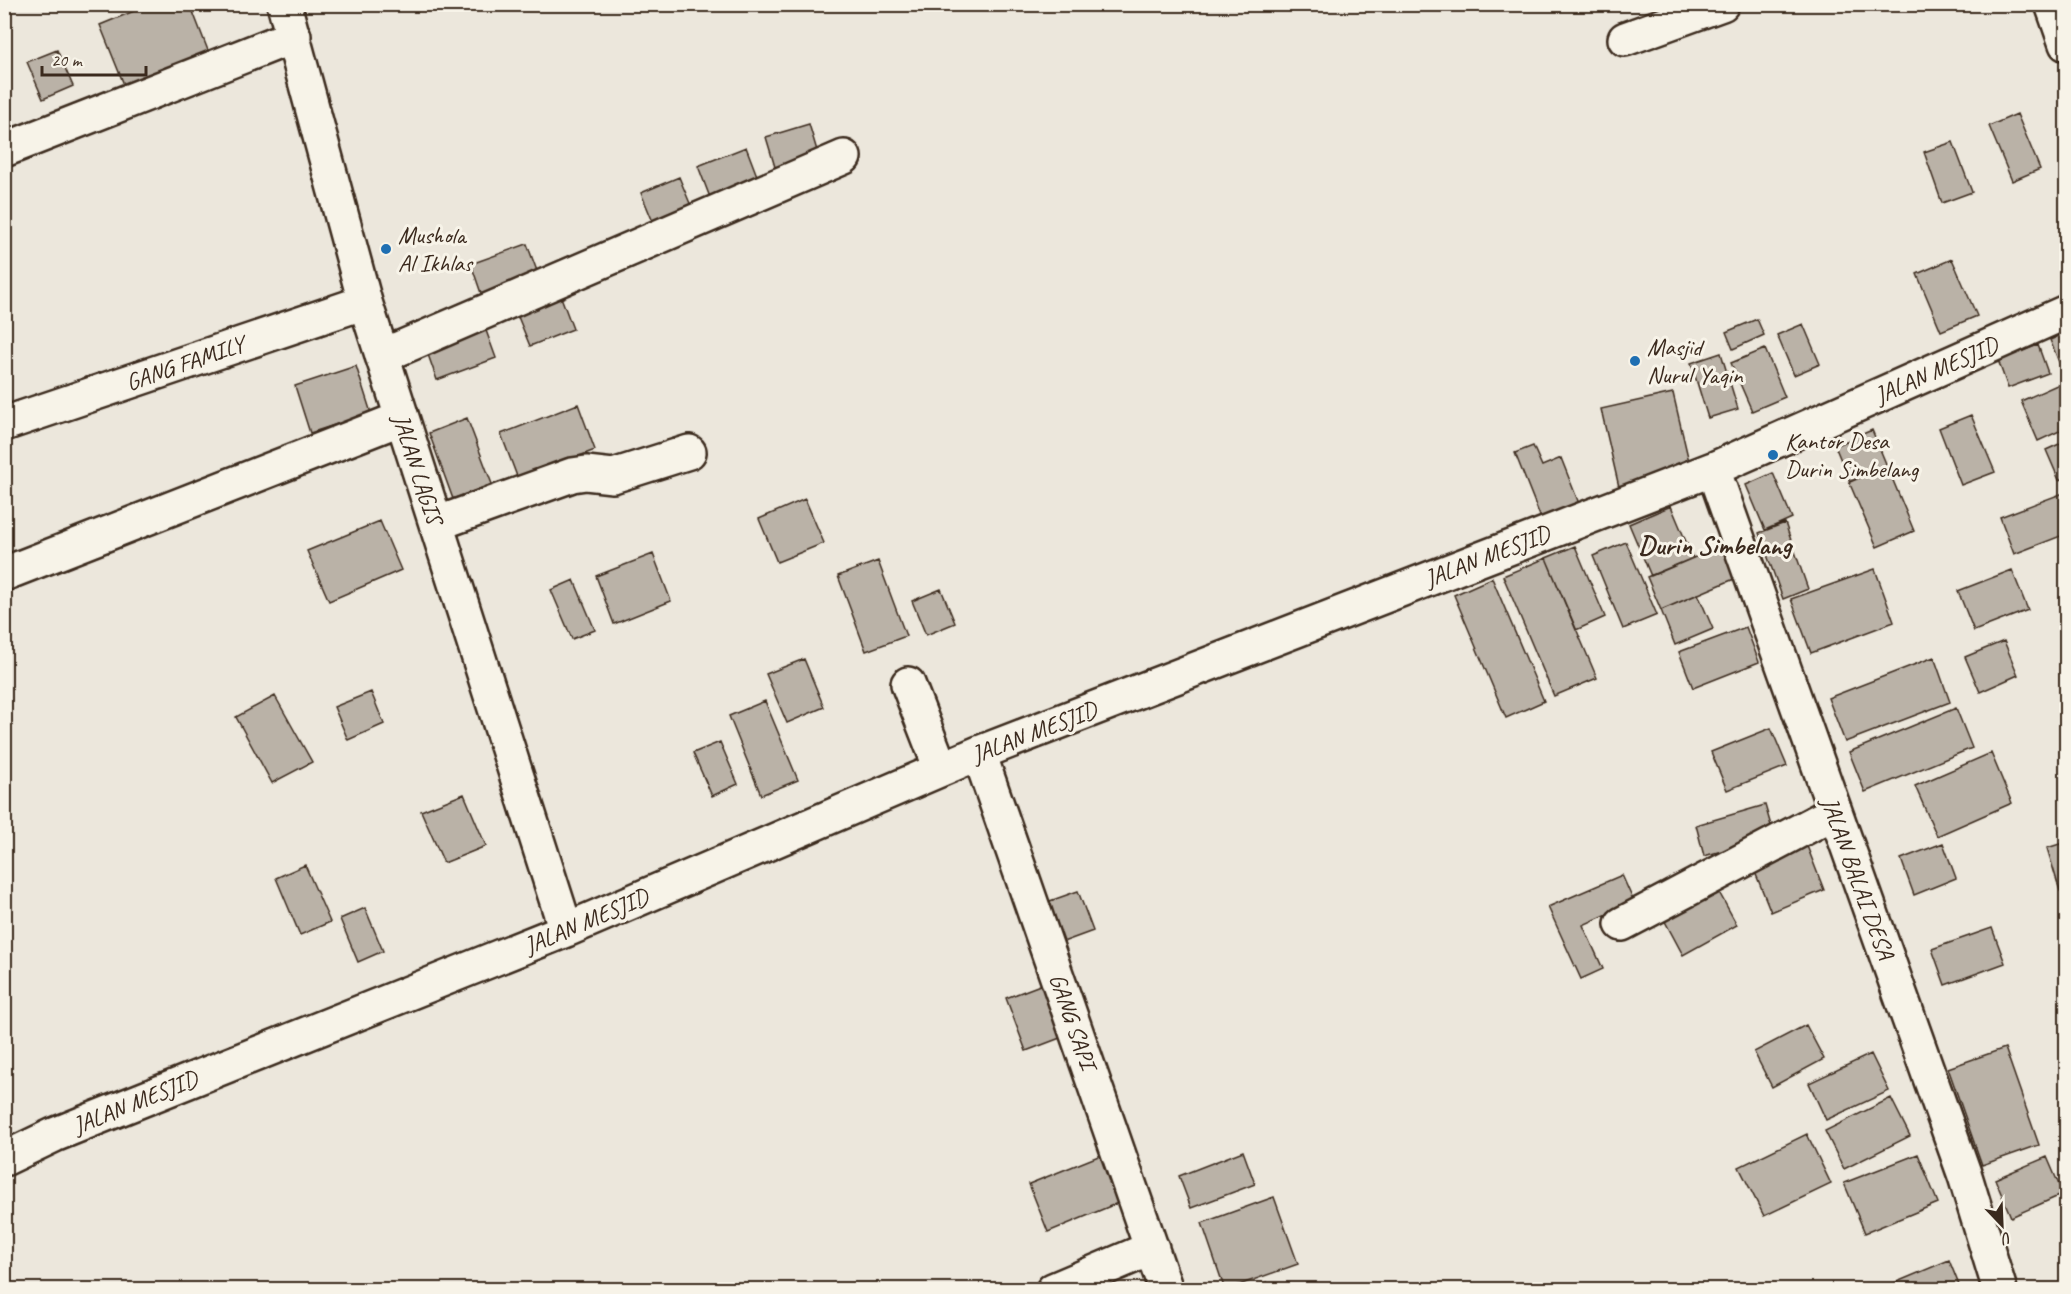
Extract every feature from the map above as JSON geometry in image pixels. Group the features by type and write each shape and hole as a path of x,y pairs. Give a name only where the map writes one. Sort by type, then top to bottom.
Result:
{"main road":[{"name":"JALAN LAGIS","path":"284,4 365,302 566,930"},
{"path":"1625,39 1722,4"},
{"path":"2052,4 2067,44"},
{"path":"4,150 294,36"},
{"path":"382,356 844,157"},
{"name":"GANG FAMILY","path":"4,424 365,302"},
{"name":"JALAN MESJID","path":"4,1159 54,1135 566,930 980,753 1713,469 2067,312"},
{"path":"4,574 402,418"},
{"path":"436,524 572,475 586,473 613,476 689,452"},
{"name":"JALAN BALAI DESA","path":"1713,469 1965,1176 2000,1290"},
{"path":"908,684 941,769"},
{"name":"GANG SAPI","path":"980,753 1166,1290"},
{"path":"1622,924 1835,812"},
{"path":"1053,1290 1152,1248"}],"building":[{"path":"151,4 190,4 209,53 125,87 100,25"},
{"path":"57,50 73,86 43,99 27,62"},
{"path":"2017,114 2040,169 2012,181 1989,126"},
{"path":"809,124 818,154 775,167 766,137"},
{"path":"1953,142 1972,192 1942,203 1924,152"},
{"path":"746,147 759,181 711,200 698,166"},
{"path":"679,177 694,213 656,229 641,193"},
{"path":"527,244 540,279 483,299 471,264"},
{"path":"1952,259 1977,316 1941,331 1917,274"},
{"path":"558,289 573,329 530,346 514,307"},
{"path":"1757,319 1764,335 1733,349 1726,332"},
{"path":"1803,324 1820,364 1794,375 1777,335"},
{"path":"484,325 496,358 437,380 425,346"},
{"path":"2066,333 2066,364 2061,367 2050,340"},
{"path":"2038,345 2048,373 2008,388 1998,360"},
{"path":"1765,349 1785,397 1752,411 1731,363"},
{"path":"1721,353 1738,409 1708,418 1691,363"},
{"path":"356,366 371,413 310,433 295,386"},
{"path":"2066,381 2066,428 2038,441 2021,401"},
{"path":"1673,393 1691,470 1619,487 1601,409"},
{"path":"578,404 595,450 518,479 501,434"},
{"path":"1971,415 1995,472 1961,485 1939,428"},
{"path":"467,418 492,484 453,499 429,433"},
{"path":"1872,430 1887,466 1850,482 1835,446"},
{"path":"2066,441 2066,477 2059,480 2046,450"},
{"path":"1533,446 1542,466 1561,458 1580,506 1542,521 1515,453"},
{"path":"1887,466 1914,531 1877,547 1849,482"},
{"path":"1773,473 1792,518 1765,530 1746,485"},
{"path":"2066,492 2066,534 2014,554 2000,517"},
{"path":"805,499 824,543 777,562 759,519"},
{"path":"1671,506 1693,558 1651,576 1629,524"},
{"path":"380,521 401,570 329,601 307,551"},
{"path":"1785,523 1808,589 1783,599 1759,533"},
{"path":"1626,542 1657,615 1623,629 1593,556"},
{"path":"1727,544 1741,576 1661,610 1647,577"},
{"path":"1575,546 1605,617 1576,630 1546,558"},
{"path":"653,554 671,601 614,624 596,576"},
{"path":"1546,558 1597,678 1554,696 1503,576"},
{"path":"878,561 906,636 866,651 838,576"},
{"path":"1875,569 1894,622 1811,653 1791,599"},
{"path":"2012,570 2028,610 1974,631 1958,591"},
{"path":"1492,578 1544,701 1506,718 1454,595"},
{"path":"574,580 595,630 572,639 551,590"},
{"path":"941,589 955,623 926,635 912,601"},
{"path":"1698,594 1713,629 1675,645 1661,610"},
{"path":"1746,627 1759,662 1693,688 1679,652"},
{"path":"2004,641 2018,675 1980,692 1965,657"},
{"path":"1934,657 1950,702 1845,742 1828,698"},
{"path":"804,659 824,707 787,723 766,674"},
{"path":"371,692 384,724 348,740 334,707"},
{"path":"275,696 312,762 272,783 236,717"},
{"path":"765,701 798,780 761,795 729,716"},
{"path":"1956,708 1972,748 1865,792 1849,752"},
{"path":"1771,728 1787,766 1727,790 1711,752"},
{"path":"720,742 738,784 712,796 693,753"},
{"path":"1991,753 2012,803 1937,836 1915,786"},
{"path":"464,794 486,846 444,863 421,811"},
{"path":"1765,805 1774,836 1704,856 1696,825"},
{"path":"2066,842 2066,889 2060,891 2047,848"},
{"path":"1943,843 1956,878 1914,895 1901,859"},
{"path":"1807,846 1824,890 1771,912 1753,867"},
{"path":"305,865 330,922 300,935 276,878"},
{"path":"1622,875 1634,902 1583,925 1603,969 1581,979 1548,907"},
{"path":"1714,883 1737,925 1683,955 1660,912"},
{"path":"1078,891 1093,931 1063,942 1047,902"},
{"path":"365,908 383,951 358,962 340,919"},
{"path":"1992,928 2005,963 1945,985 1932,949"},
{"path":"1048,982 1068,1035 1026,1051 1006,998"},
{"path":"1806,1025 1824,1059 1772,1087 1754,1052"},
{"path":"2005,1048 2039,1145 1982,1165 1948,1068"},
{"path":"1871,1054 1889,1091 1826,1120 1809,1083"},
{"path":"1891,1098 1910,1136 1844,1169 1825,1131"},
{"path":"1807,1134 1831,1184 1764,1216 1739,1167"},
{"path":"1243,1151 1255,1184 1191,1208 1179,1176"},
{"path":"1106,1153 1125,1200 1048,1232 1029,1184"},
{"path":"1918,1154 1938,1203 1865,1233 1844,1183"},
{"path":"2047,1157 2063,1194 2011,1217 1995,1179"},
{"path":"1274,1197 1298,1264 1225,1290 1202,1223"},
{"path":"1949,1260 1961,1290 1886,1290 1885,1287"},
{"path":"1267,1282 1270,1290 1247,1290"}],"place":[{"name":"Mushola Al Ikhlas","path":"386,249"},
{"name":"Masjid Nurul Yaqin","path":"1635,361"},
{"name":"Kantor Desa Durin Simbelang","path":"1773,455"}],"district":[{"name":"Durin Simbelang","path":"1715,545"}]}
